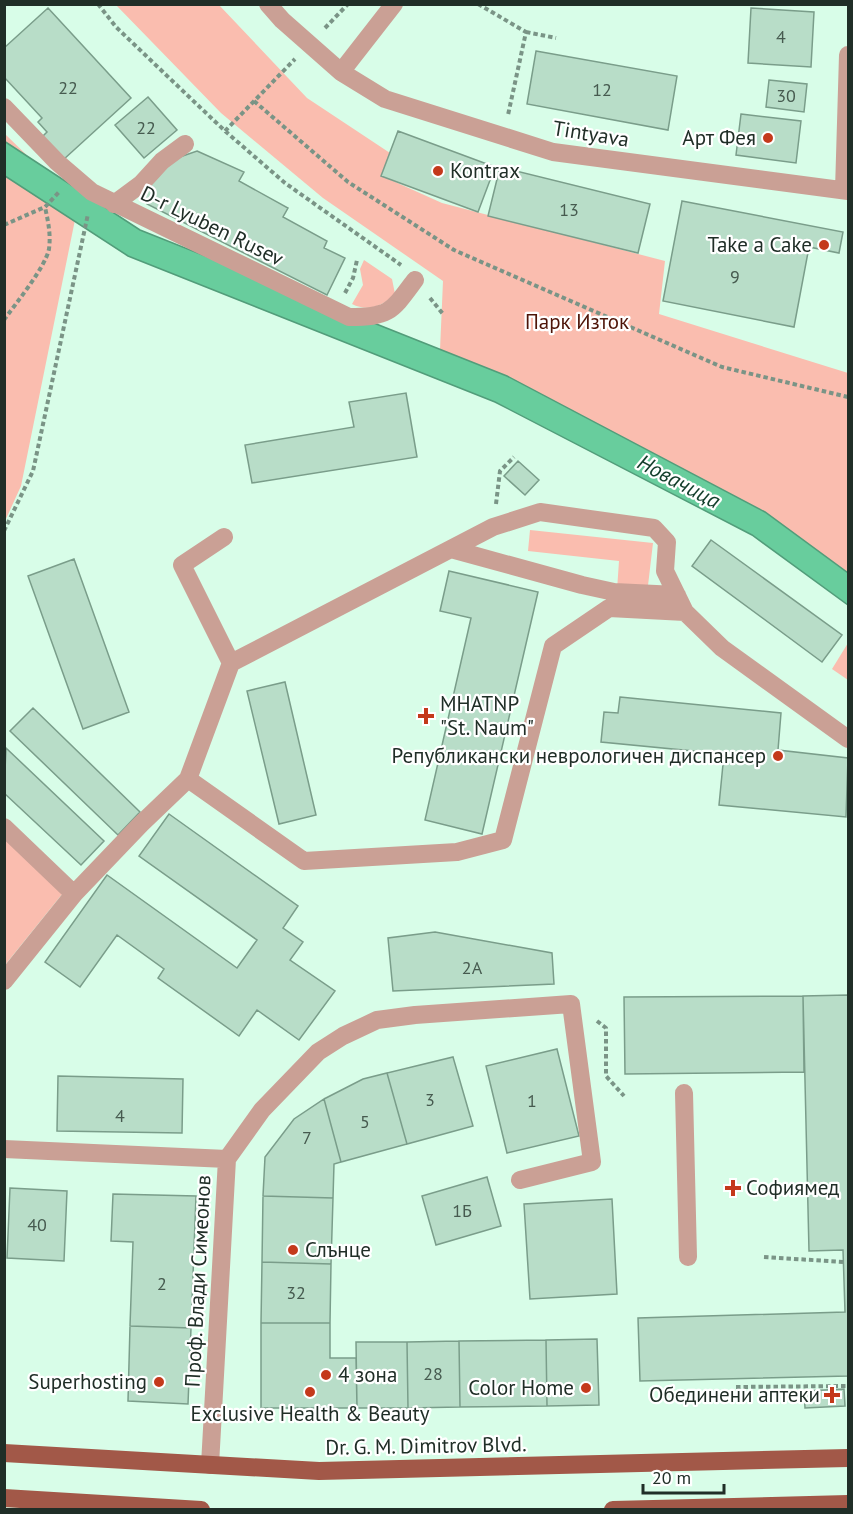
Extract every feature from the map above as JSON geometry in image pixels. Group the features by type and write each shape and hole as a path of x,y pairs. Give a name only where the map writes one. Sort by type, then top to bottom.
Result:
{"main road":[{"name":"Dr. G. M. Dimitrov Blvd.","path":"4,1453 320,1471 849,1458"},
{"path":"4,1498 201,1509"},
{"path":"613,1509 849,1504"}],"street":[{"name":"Tintyava","path":"268,4 341,72 385,99 553,152 846,191"},
{"path":"341,72 394,4"},
{"path":"846,191 849,56"},
{"name":"D-r Lyuben Rusev","path":"4,107 57,162 92,192 349,317 376,317 396,306 416,280"},
{"path":"114,204 141,184 162,161 185,144"},
{"path":"4,981 74,894 188,779 231,663 493,527 540,512 654,528 667,542 665,571 681,603 722,648 849,739"},
{"path":"224,537 182,565 231,663"},
{"path":"451,549 614,592 681,603"},
{"path":"188,779 304,861 457,852 503,840 552,646 609,608 681,603"},
{"path":"4,827 74,894"},
{"path":"520,1180 592,1162 571,1004"},
{"name":"Проф. Влади Симеонов","path":"210,1465 227,1159 262,1110 318,1052 343,1036 377,1020 415,1015 571,1004"},
{"path":"684,1093 688,1257"},
{"path":"4,1149 227,1159"}],"path":[{"path":"98,4 116,27 225,131 285,183 397,261 416,280"},
{"path":"225,131 348,4"},
{"path":"478,4 526,32 556,38"},
{"path":"489,11 494,4"},
{"path":"503,137 526,32"},
{"path":"254,101 348,182 454,250 722,367 849,397"},
{"path":"4,225 45,207 75,177"},
{"path":"4,531 33,471 92,192"},
{"path":"4,320 33,280 49,250 50,230 45,207"},
{"path":"336,311 353,278 357,260"},
{"path":"493,527 500,471 514,457"},
{"path":"571,1004 606,1028 606,1076 624,1096"},
{"path":"764,1257 843,1262"},
{"path":"736,1387 849,1386"}],"green space":[{"name":"Парк Изток","path":"116,5 219,5 307,98 390,153 382,176 442,203 665,261 659,314 848,373 848,573 765,512 507,376 440,350 443,281 323,198 221,113"},
{"path":"5,134 78,205 21,486 5,521"},
{"path":"364,260 392,279 395,294 380,305 369,308 352,304 363,285 360,269"},
{"path":"530,530 653,543 647,594 617,590 619,561 528,551"},
{"path":"848,643 848,680 832,669"},
{"path":"5,836 63,893 5,965"}],"water":[{"name":"Новачица","path":"4,141 140,230 507,376 765,512 848,573 848,605 752,535 495,402 128,256 5,176"}],"building":[{"path":"48,8 131,98 63,160 42,137 47,132 38,122 42,118 4,77 4,48"},
{"path":"751,8 814,12 811,67 748,63"},
{"path":"536,51 677,76 668,130 527,104"},
{"path":"769,80 807,84 804,112 766,107"},
{"path":"148,97 177,130 144,158 115,125"},
{"path":"741,114 801,121 796,163 736,155"},
{"name":"Kontrax","path":"398,131 495,167 478,212 381,176"},
{"path":"197,151 244,172 239,181 288,208 283,217 327,241 324,248 345,258 327,295 147,204 143,193 174,159"},
{"name":"Kontrax","path":"500,167 650,204 638,253 488,216"},
{"path":"682,201 843,232 839,253 809,247 794,327 663,301"},
{"path":"406,393 417,457 252,483 245,445 354,427 349,402"},
{"path":"518,461 539,480 525,495 504,476"},
{"path":"711,540 842,635 822,662 692,566"},
{"path":"74,559 129,712 83,729 28,576"},
{"path":"449,571 538,592 482,834 425,820 471,618 440,611"},
{"path":"285,682 316,815 279,824 247,691"},
{"name":"Републикански неврологичен диспансер","path":"620,697 781,713 778,750 848,758 846,817 719,805 724,754 601,742 604,712 618,713"},
{"path":"33,708 140,812 118,835 10,731"},
{"path":"6,748 104,841 81,865 4,793"},
{"path":"169,814 298,906 283,928 303,942 290,960 335,991 299,1040 257,1010 239,1036 158,978 164,969 117,935 80,987 45,962 107,875 237,968 257,940 139,856"},
{"path":"435,932 552,953 554,984 393,991 388,938"},
{"path":"848,995 848,1376 640,1381 638,1318 845,1312 843,1250 809,1251 803,996"},
{"path":"803,996 804,1072 625,1074 624,997"},
{"path":"557,1049 579,1136 507,1153 486,1066"},
{"path":"453,1057 473,1126 407,1144 387,1073"},
{"path":"387,1073 407,1144 341,1162 324,1099 363,1079"},
{"path":"58,1076 183,1079 182,1133 57,1131"},
{"path":"324,1099 341,1162 334,1164 333,1198 263,1196 265,1157 294,1119"},
{"path":"487,1177 501,1226 436,1245 422,1196"},
{"path":"10,1188 67,1191 64,1261 7,1258"},
{"path":"113,1194 196,1196 191,1328 130,1326 133,1242 111,1241"},
{"path":"263,1196 333,1198 331,1264 262,1262"},
{"path":"612,1199 617,1294 530,1299 524,1204"},
{"path":"262,1262 331,1264 330,1323 261,1323"},
{"path":"261,1323 330,1323 330,1358 356,1358 357,1408 261,1408"},
{"path":"130,1326 191,1328 188,1404 128,1401"},
{"path":"597,1339 599,1405 547,1406 546,1340"},
{"path":"546,1340 547,1406 460,1407 459,1341"},
{"path":"459,1341 460,1407 408,1408 407,1342"},
{"path":"356,1342 407,1342 408,1408 357,1408"},
{"path":"844,1389 845,1406 805,1408 804,1391"}],"place":[{"name":"Арт Фея","path":"768,138"},
{"name":"Kontrax","path":"438,171"},
{"name":"Take a Cake","path":"824,245"},
{"name":"MHATNP \"St. Naum\"","path":"426,716"},
{"name":"Републикански неврологичен диспансер","path":"778,756"},
{"name":"Софиямед","path":"733,1188"},
{"name":"Слънце","path":"293,1250"},
{"name":"4 зона","path":"326,1375"},
{"name":"Superhosting","path":"159,1382"},
{"name":"Color Home","path":"586,1388"},
{"name":"Exclusive Health & Beauty","path":"310,1392"},
{"name":"Обединени аптеки","path":"832,1395"}]}
